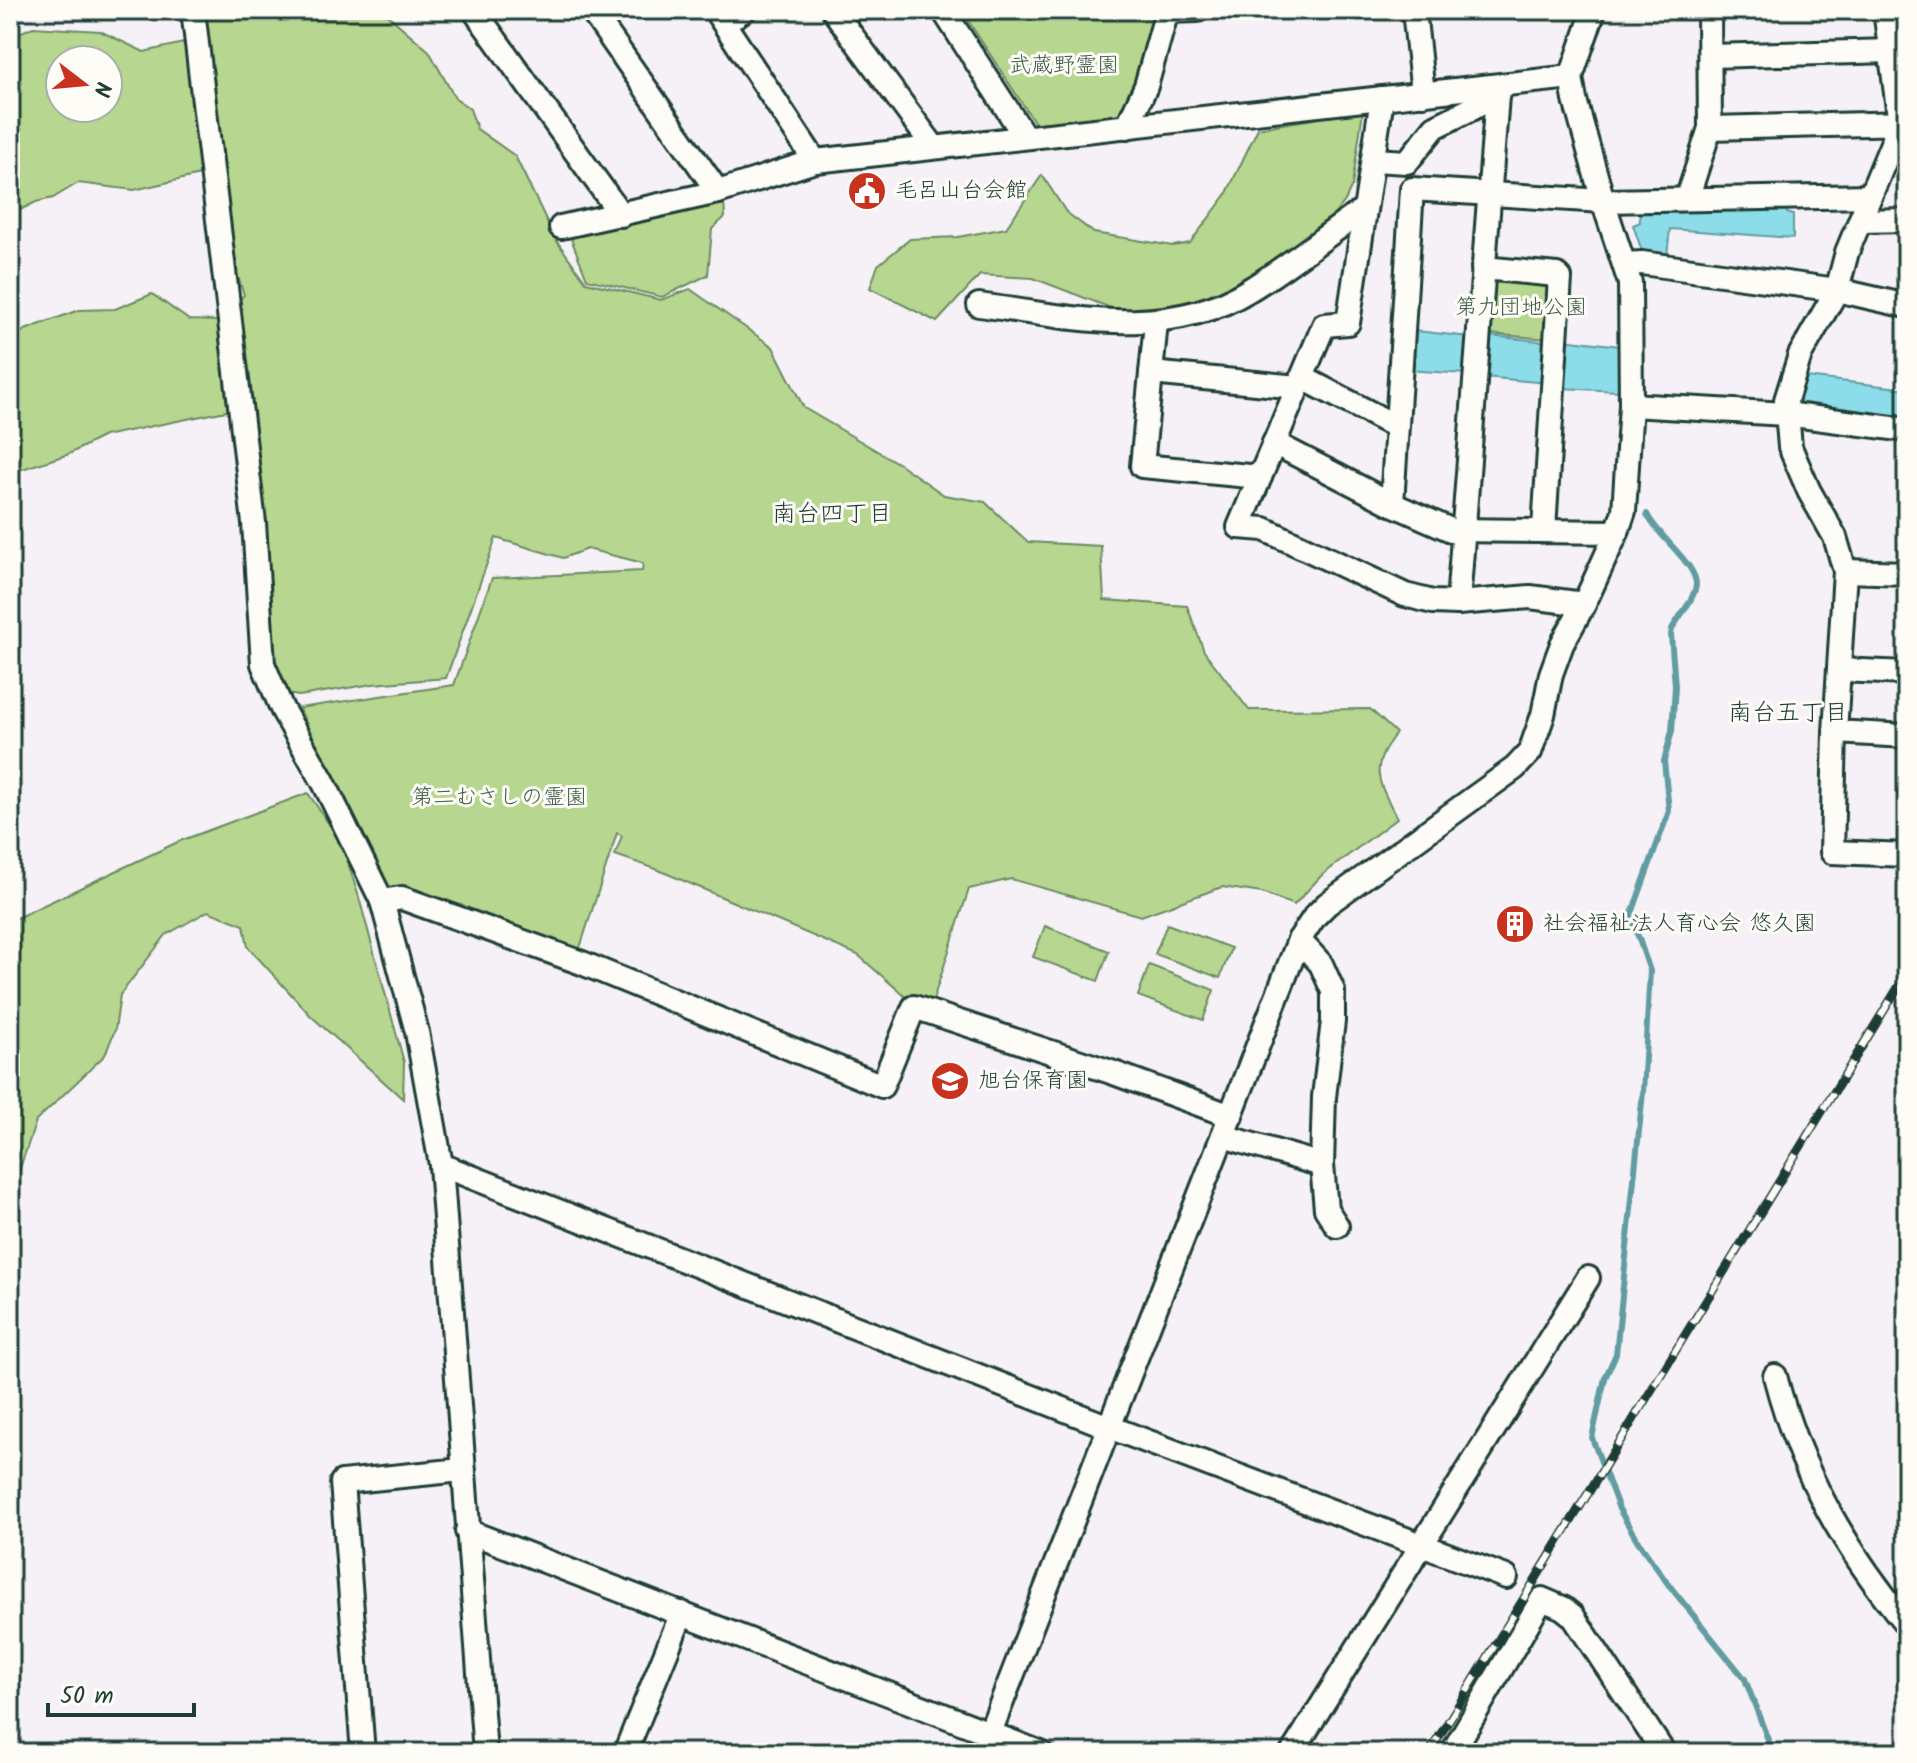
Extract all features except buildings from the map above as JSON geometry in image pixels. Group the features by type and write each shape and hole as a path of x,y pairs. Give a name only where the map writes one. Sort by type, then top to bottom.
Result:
{"street":[{"path":"193,10 254,523 263,664 282,709 323,781 382,901 417,1032 441,1165 485,1753"},
{"path":"474,10 621,215"},
{"path":"591,10 718,192"},
{"path":"744,10 720,17 815,161"},
{"path":"833,10 933,146"},
{"path":"943,10 1025,137"},
{"path":"1127,127 1146,86 1167,11 1198,10"},
{"path":"1414,10 1423,94"},
{"path":"986,1743 1299,940 1327,904 1515,768 1530,752 1562,644 1617,532 1624,511 1631,405 1632,302 1625,264 1603,201 1571,77 1594,10"},
{"path":"1687,199 1710,128 1709,10"},
{"path":"1885,10 1903,123 1847,252 1837,290 1800,355 1786,400 1786,414 1790,447 1809,491 1835,537 1845,571 1835,732 1832,852 1907,855"},
{"path":"1710,56 1892,51"},
{"path":"561,227 718,192 815,161 1382,98 1498,91 1571,77"},
{"path":"1374,160 1407,162 1435,127 1498,91"},
{"path":"1458,603 1498,91"},
{"path":"1382,98 1348,323 1324,325 1239,527 1264,529 1405,595 1433,602 1530,597 1584,604"},
{"path":"1710,128 1903,123"},
{"path":"1392,504 1412,189 1603,201 1870,196"},
{"path":"979,305 1084,320 1156,322 1199,312 1248,291 1365,209"},
{"path":"1860,221 1907,220"},
{"path":"1625,264 1642,263 1837,290 1907,306"},
{"path":"1483,268 1557,275 1560,278 1544,529"},
{"path":"1156,322 1142,466 1260,477"},
{"path":"1151,373 1301,382 1395,426"},
{"path":"1631,405 1786,414 1907,430"},
{"path":"1274,443 1392,504 1451,530 1617,532"},
{"path":"1845,571 1907,573"},
{"path":"1839,670 1907,673"},
{"path":"1835,732 1907,736"},
{"path":"382,901 402,898 582,963 882,1086 914,1007 1114,1073 1227,1126 1322,1165"},
{"path":"1299,940 1321,964 1333,991 1322,1165 1326,1209 1337,1226"},
{"path":"441,1165 1109,1427 1506,1577"},
{"path":"1292,1753 1588,1278"},
{"path":"1775,1376 1787,1423 1821,1499 1872,1582 1907,1625"},
{"path":"363,1753 342,1482 462,1470"},
{"path":"467,1531 682,1613 986,1743 1041,1753"},
{"path":"1452,1753 1542,1599 1573,1616 1664,1753"},
{"path":"625,1753 682,1613"}],"green space":[{"name":"第二むさしの霊園","path":"192,10 382,10 429,51 455,98 470,109 477,129 515,156 556,240 586,282 661,300 690,289 773,347 804,408 901,465 944,495 985,502 1028,542 1101,546 1104,600 1187,606 1204,651 1249,710 1370,709 1396,733 1382,757 1379,775 1397,818 1321,876 1294,905 1262,893 1222,887 1141,916 1011,879 969,889 932,1003 905,996 858,955 656,869 615,855 622,836 617,833 578,954 386,887 299,708 454,685 492,578 642,571 643,563 587,549 563,558 496,538 446,678 373,684 299,696 287,694 255,626 231,410 104,436 69,454 10,473 10,339 25,330 79,310 115,309 152,294 189,320 217,321 244,295 234,265 208,226 200,175 134,190 78,183 53,198 36,202 10,215 10,37 33,27 100,31 144,52 188,42"},
{"name":"武蔵野霊園","path":"961,10 1162,10 1124,116 1035,123"},
{"path":"1363,111 1352,186 1345,201 1321,231 1286,259 1192,307 1124,313 1033,278 980,275 937,322 870,288 878,265 910,239 958,237 1006,228 1042,175 1066,212 1094,233 1173,246 1190,243 1226,195 1258,128"},
{"path":"724,201 725,217 712,229 708,275 662,297 587,279 570,236"},
{"name":"第九団地公園","path":"1492,276 1553,280 1549,339 1489,334"},
{"path":"308,793 341,842 358,894 404,1062 403,1099 311,1016 248,947 244,925 208,911 166,935 120,995 115,1030 105,1055 36,1121 10,1198 10,921 180,841"},
{"path":"1167,924 1231,948 1220,978 1155,954"},
{"path":"1045,926 1109,951 1098,981 1033,957"},
{"path":"1149,965 1214,990 1203,1020 1138,996"}],"water":[{"path":"1786,205 1787,213 1793,215 1793,238 1670,229 1667,256 1643,254 1633,225 1640,222 1640,211"},
{"path":"1408,330 1469,337 1466,374 1406,370"},
{"path":"1489,336 1549,342 1546,383 1485,377"},
{"path":"1563,339 1619,346 1618,391 1561,388"},
{"path":"1806,377 1907,389 1907,417 1801,405 1796,399"}],"waterway":[{"path":"1647,514 1690,568 1696,585 1671,635 1675,686 1672,731 1664,761 1669,811 1631,916 1650,971 1643,1092 1616,1354 1605,1378 1592,1438 1619,1509 1637,1540 1668,1584 1745,1679 1773,1753"}],"railway":[{"path":"1429,1753 1907,973"}],"place":[{"name":"毛呂山台会館","path":"867,191"},
{"name":"社会福祉法人育心会 悠久園","path":"1515,924"},
{"name":"旭台保育園","path":"950,1081"}],"district":[{"name":"南台四丁目","path":"832,514"},
{"name":"南台五丁目","path":"1788,713"}]}
